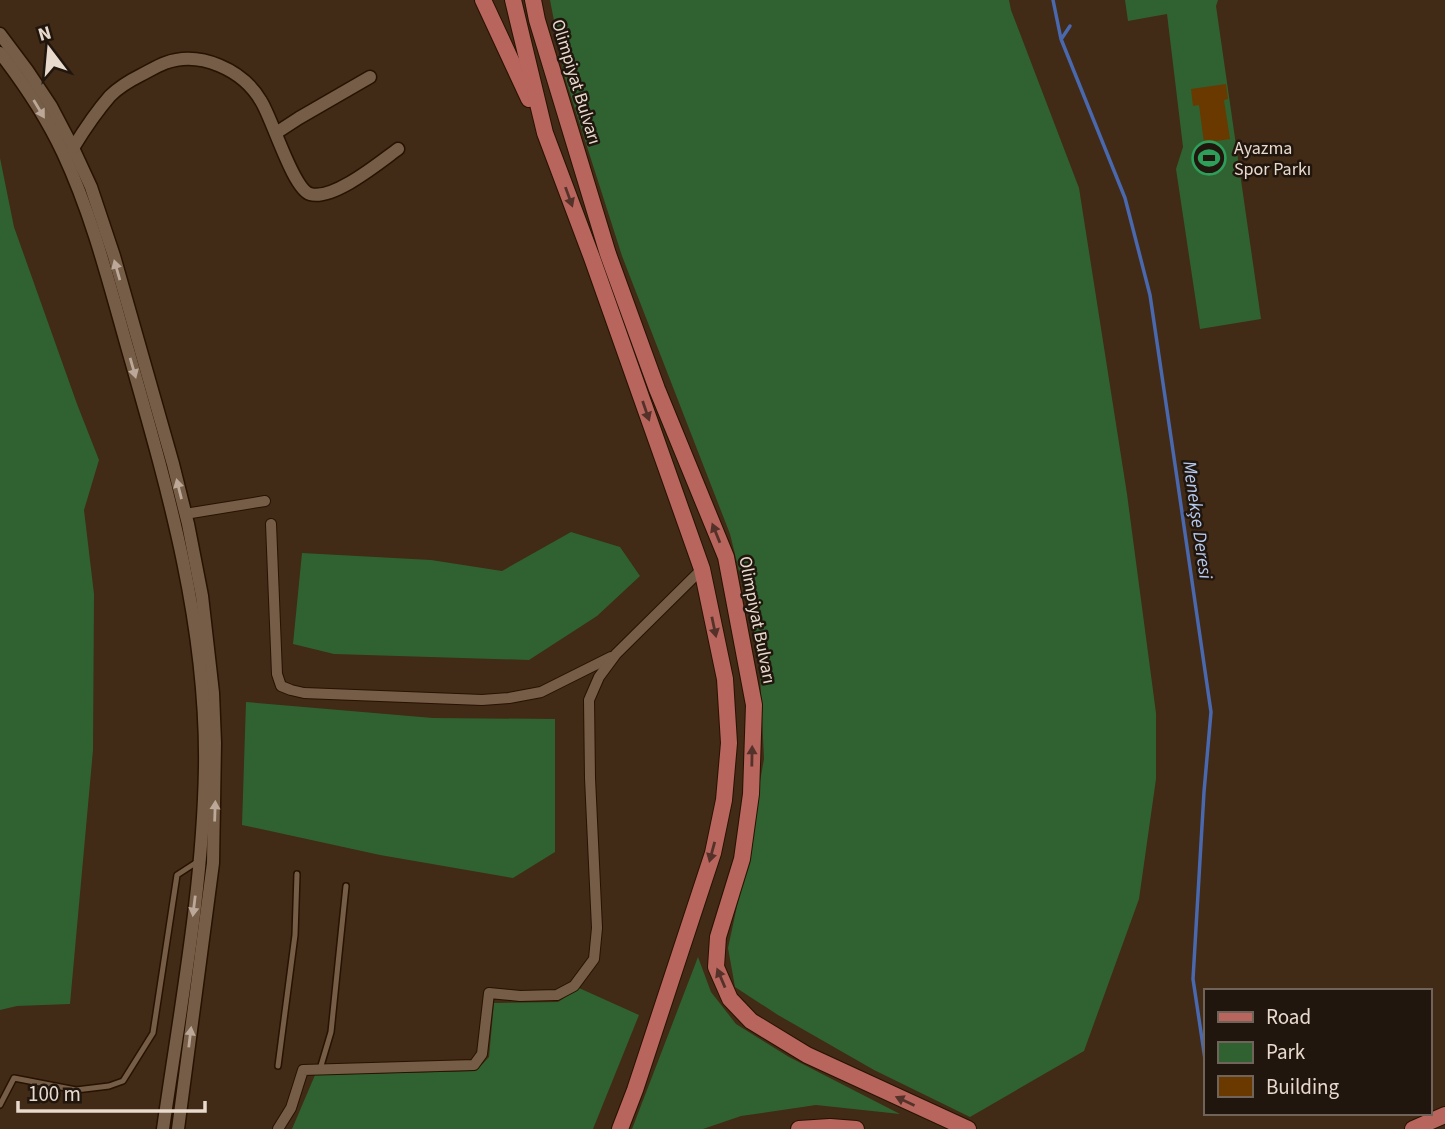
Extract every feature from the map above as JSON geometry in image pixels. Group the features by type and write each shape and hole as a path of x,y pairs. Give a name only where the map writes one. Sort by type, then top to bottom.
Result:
{"main road":[{"path":"483,0 545,133 592,258 702,569 725,679 729,743 724,800 713,853 620,1129"},
{"path":"513,0 545,133"},
{"name":"Olimpiyat Bulvarı","path":"533,0 608,254 657,389 726,557 754,705 751,794 742,859 718,937 716,967 730,999 751,1021 807,1055 968,1129"},
{"path":"1413,1129 1445,1115"},
{"path":"799,1129 856,1129"}],"street":[{"path":"0,34 51,106 91,187 114,256 173,464 202,596 215,743 213,863 178,1129"},
{"path":"0,53 50,129 87,212 166,486 184,561 196,635 205,764 200,860 163,1129"},
{"path":"66,160 92,118 112,94 134,78 166,62 193,58 218,65 243,78 261,101 305,192 313,195 335,191 398,149"},
{"path":"275,134 370,77"},
{"path":"185,514 265,501"},
{"path":"271,524 276,666 281,685 291,690 303,693 482,701 541,692 616,654"},
{"path":"278,1129 291,1108 303,1070 474,1065 482,1054 489,993 557,995 574,986 594,959 597,928 589,699 599,677 616,654 702,569"}],"lane":[{"path":"0,1105 14,1078 76,1090 109,1086 123,1081 153,1032 177,875 200,860"},
{"path":"278,1066 295,935 297,874"},
{"path":"320,1069 331,1032 346,886"}],"green space":[{"path":"550,0 1009,0 1079,188 1127,494 1156,713 1156,779 1139,899 1084,1051 970,1117 874,1070 735,987 728,948 764,759 759,652 730,534 622,256 565,78"},
{"name":"Ayazma Spor Parkı","path":"1125,0 1218,0 1216,6 1261,319 1200,329 1176,169 1183,147 1167,14 1128,21"},
{"path":"0,158 14,227 99,460 84,510 94,594 93,750 70,1004 17,1006 0,1010"},
{"path":"571,532 620,547 640,576 597,616 529,660 334,654 293,644 302,553 431,560 502,571"},
{"path":"246,702 433,718 555,719 555,852 513,878 380,855 242,825"},
{"path":"698,957 711,992 736,1024 789,1057 900,1114 816,1105 741,1116 703,1129 632,1129"},
{"path":"579,988 639,1015 593,1129 292,1129 315,1075 476,1071 489,1057 494,1003 558,1002"}],"building":[{"path":"1226,84 1228,99 1224,100 1230,139 1204,143 1199,105 1193,106 1191,89"}],"waterway":[{"name":"Menekşe Deresi","path":"1053,0 1061,39 1125,198 1150,295 1211,712 1193,979 1204,1052"},
{"path":"1062,38 1070,26"}],"place":[{"name":"Ayazma Spor Parkı","path":"1209,158"}]}
